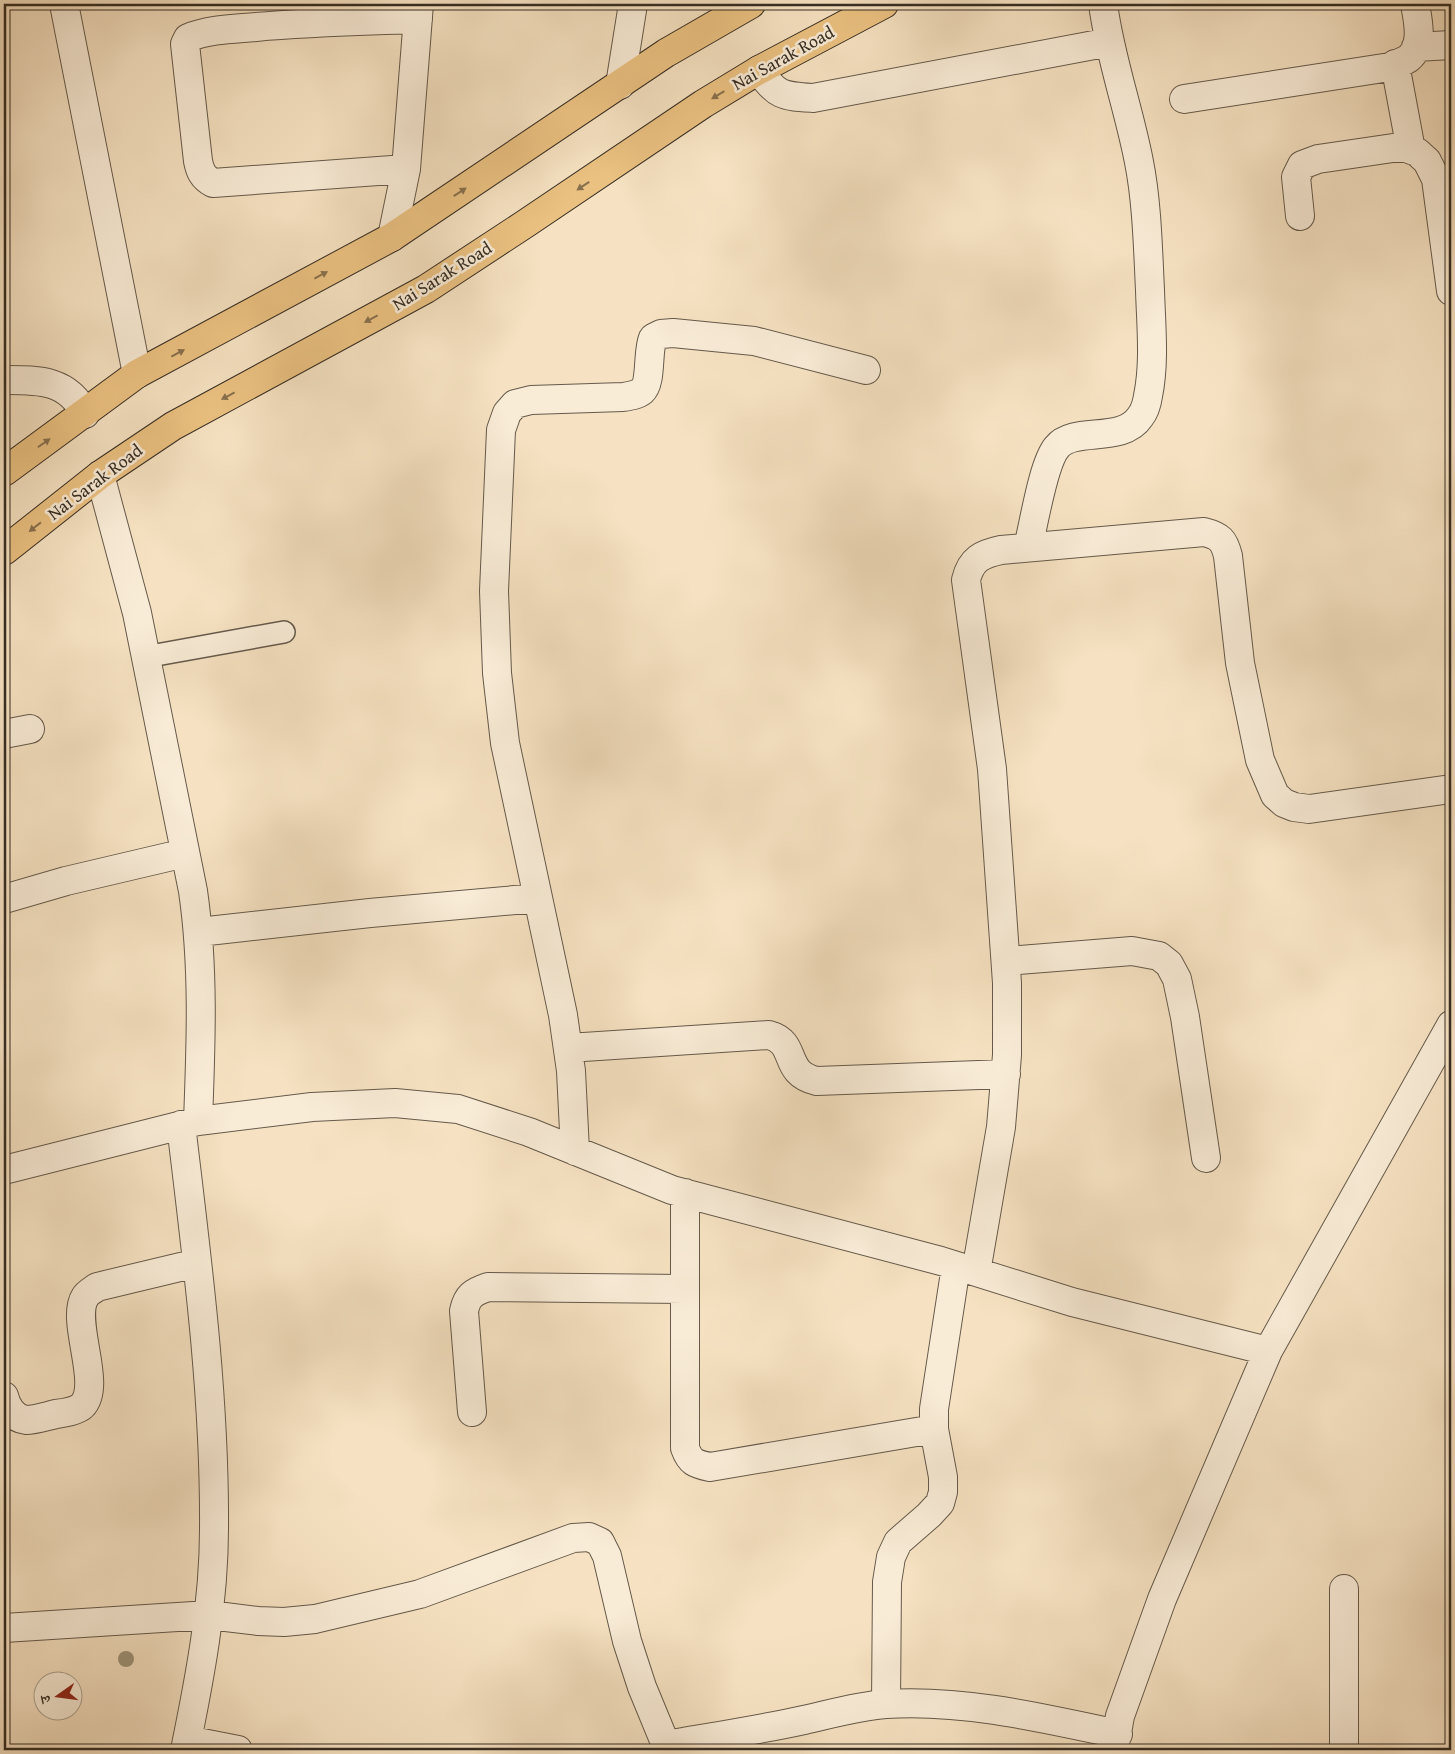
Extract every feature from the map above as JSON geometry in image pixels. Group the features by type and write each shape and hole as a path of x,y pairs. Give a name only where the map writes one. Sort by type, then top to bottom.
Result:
{"main road":[{"path":"4,472 138,374 392,237 666,53 750,4"},
{"name":"Nai Sarak Road","path":"4,551 100,475 174,426 426,289 703,104 759,70 884,4"}],"street":[{"path":"64,4 138,374"},
{"path":"620,85 633,4"},
{"path":"1028,548 1050,457 1059,444 1072,438 1131,428 1140,417 1148,398 1152,350 1148,243 1139,164 1110,42 1103,4"},
{"path":"1184,99 1390,67 1408,59 1416,47 1419,28 1415,4"},
{"path":"392,237 406,169 418,12 231,29 199,33 188,38 185,44 198,161 200,172 206,180 213,183 406,169"},
{"path":"759,70 778,93 794,97 813,98 1110,42"},
{"path":"1416,47 1451,45"},
{"path":"1395,64 1411,150"},
{"path":"1300,216 1296,177 1302,165 1318,159 1392,148 1417,152 1427,161 1436,179 1451,291"},
{"path":"576,1151 571,1071 563,1015 505,743 497,673 494,582 501,430 507,413 515,404 531,400 623,397 635,394 647,384 650,346 653,338 661,334 673,333 754,341 866,370"},
{"path":"4,380 39,380 62,387 74,397 85,414"},
{"path":"100,475 137,613 193,891 199,932 202,1035 190,1123 197,1263 212,1440 214,1530 209,1615 186,1745 238,1750"},
{"path":"886,1704 887,1582 891,1557 898,1542 923,1521 940,1503 943,1492 934,1429 937,1384 1001,1127 1006,1074 1006,961 992,769 966,580 968,569 977,559 1002,550 1204,532 1217,535 1225,545 1228,556 1240,664 1260,760 1275,795 1284,803 1294,807 1309,809 1451,789"},
{"path":"4,899 66,881 185,853"},
{"path":"199,932 370,913 538,898"},
{"path":"1006,961 1132,951 1159,956 1169,964 1177,979 1185,1017 1206,1158"},
{"path":"4,1628 209,1615 284,1622 315,1618 420,1594 573,1538 590,1537 600,1542 607,1556 627,1641 642,1687 667,1748 806,1720 849,1709 886,1704 932,1704 1038,1716 1116,1742 1120,1716 1162,1599 1268,1351 1451,1025"},
{"path":"568,1048 769,1035 782,1041 787,1048 794,1067 800,1074 817,1081 1006,1074"},
{"path":"4,1170 190,1123 312,1107 395,1103 458,1109 529,1132 672,1190 966,1269 1072,1302 1268,1351"},
{"path":"685,1193 685,1448 688,1457 697,1465 710,1466 934,1429"},
{"path":"4,1396 8,1408 15,1416 26,1420 67,1412 81,1407 87,1397 88,1378 81,1308 85,1296 97,1287 197,1263"},
{"path":"472,1412 464,1311 466,1300 475,1291 488,1287 685,1289"},
{"path":"1344,1589 1344,1750"}],"lane":[{"path":"145,657 284,632"}]}
